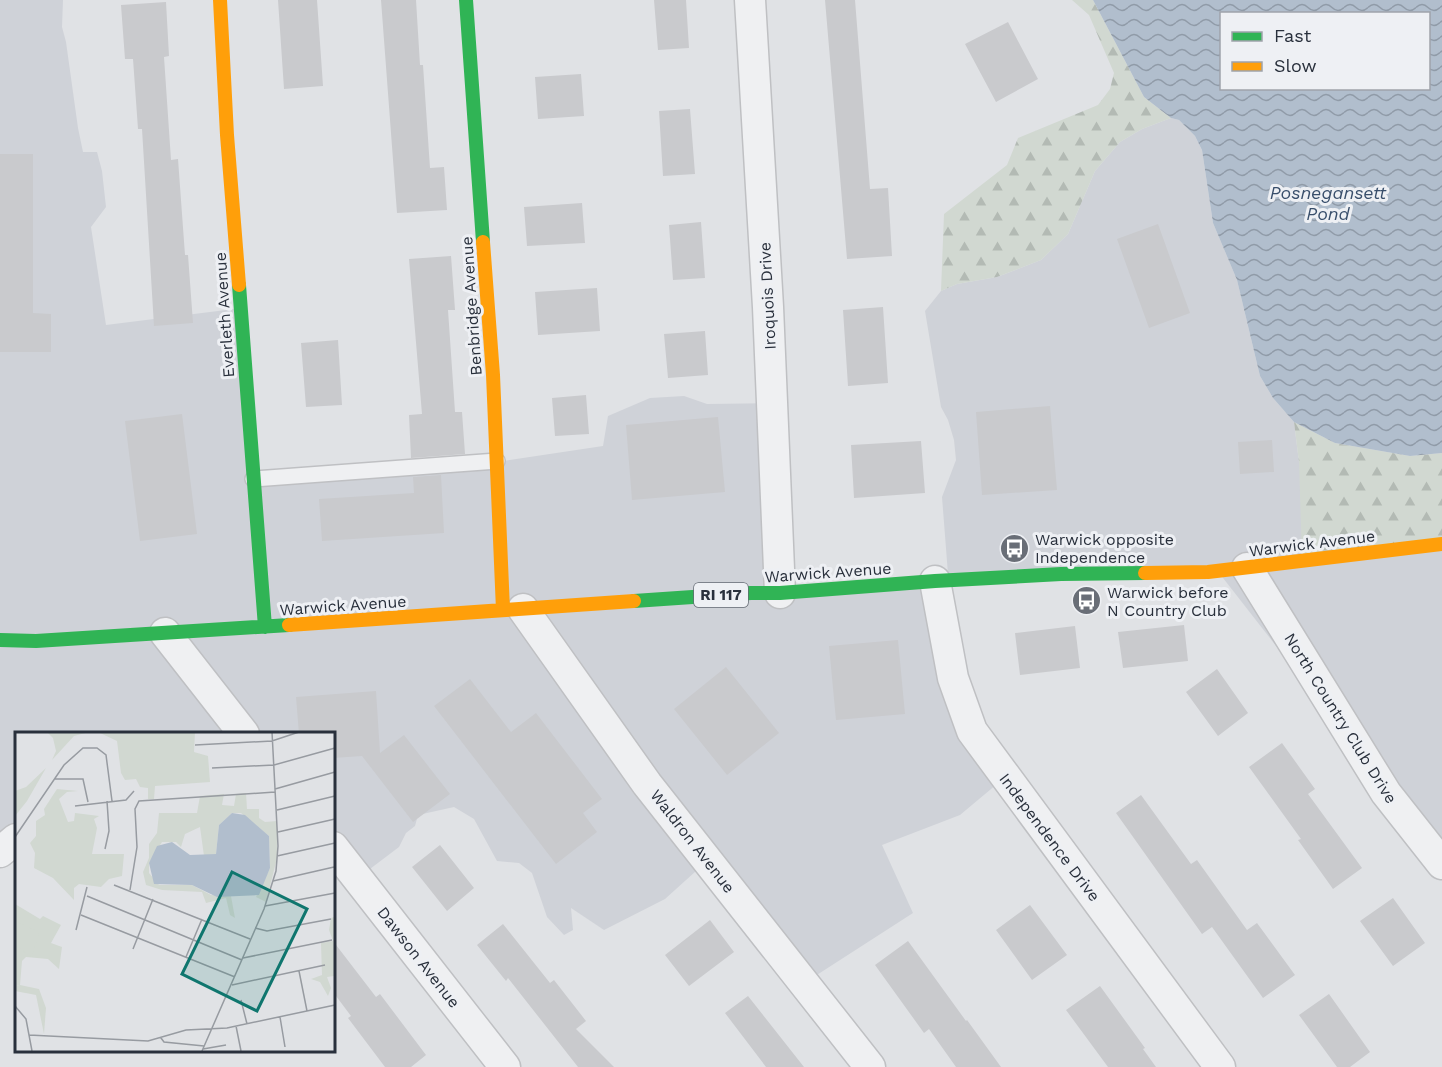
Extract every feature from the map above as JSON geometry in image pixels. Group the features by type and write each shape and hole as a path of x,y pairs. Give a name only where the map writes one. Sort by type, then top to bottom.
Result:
{"main road":[{"name":"Everleth Avenue","path":"220,0 227,135 265,627"},
{"name":"Benbridge Avenue","path":"466,0 497,461 513,610"},
{"name":"Warwick Avenue","path":"0,640 36,641 265,627 934,581 1061,574 1208,572 1442,544"}],"street":[{"name":"Iroquois Drive","path":"750,0 768,307 780,593"},
{"name":"North Country Club Drive","path":"1247,568 1386,793 1442,864"},
{"name":"Independence Drive","path":"934,581 953,678 972,731 1220,1067"},
{"name":"Waldron Avenue","path":"513,610 870,1067"},
{"path":"165,633 242,732"},
{"path":"0,852 15,840"},
{"name":"Dawson Avenue","path":"334,848 505,1067"}],"lane":[{"path":"254,479 497,461"}],"shaded area":[{"path":"0,0 63,0 62,27 83,152 97,152 102,171 106,207 91,227 106,325 242,308 257,475 496,462 603,446 608,416 650,398 684,396 707,404 775,403 784,586 929,581 955,675 1003,779 960,815 882,845 913,913 809,980 706,862 665,899 604,930 571,908 573,930 564,935 547,917 532,873 519,863 497,861 474,819 454,807 418,815 415,826 406,833 399,847 362,875 334,844 334,732 15,732 15,850 0,833"},
{"path":"1171,118 1179,120 1195,136 1202,150 1213,223 1237,280 1260,376 1273,398 1294,422 1299,462 1442,544 1442,859 1216,569 948,574 942,497 956,460 954,440 941,407 925,311 941,291 957,284 997,277 1041,260 1068,234 1095,171 1120,142 1142,129"}],"green space":[{"path":"1072,0 1093,0 1144,97 1171,118 1142,129 1120,142 1095,171 1068,234 1041,260 997,277 957,284 941,291 944,214 1007,165 1018,138 1098,105 1110,89 1114,73 1089,15"},
{"path":"1294,422 1335,443 1410,456 1442,453 1442,544 1302,558 1299,462"}],"water":[{"name":"Posnegansett Pond","path":"1093,0 1442,0 1442,453 1410,456 1335,443 1294,422 1273,398 1260,376 1237,280 1213,223 1202,150 1195,136 1179,120 1171,118 1144,97"}],"building":[{"path":"278,0 317,0 323,86 284,89"},
{"path":"381,0 416,0 430,168 444,167 447,210 397,213"},
{"path":"654,0 686,0 689,48 658,50"},
{"path":"825,0 855,0 870,189 888,188 892,256 847,259"},
{"path":"166,2 169,56 164,57 171,160 178,159 193,323 154,326 142,129 138,129 133,59 125,59 121,5"},
{"path":"1008,22 1038,79 996,102 965,44"},
{"path":"581,74 584,116 538,119 535,77"},
{"path":"690,109 695,174 663,176 659,111"},
{"path":"0,154 33,154 33,313 51,314 51,352 0,352"},
{"path":"582,203 585,243 527,246 524,207"},
{"path":"701,222 705,278 673,280 669,225"},
{"path":"1158,224 1190,313 1149,328 1117,239"},
{"path":"451,256 455,310 448,310 455,412 462,412 465,454 411,458 409,415 422,414 409,259"},
{"path":"597,288 600,331 538,335 535,292"},
{"path":"883,307 888,383 848,386 843,310"},
{"path":"705,331 708,375 668,378 664,334"},
{"path":"338,340 342,405 306,407 301,343"},
{"path":"586,395 589,434 555,436 552,398"},
{"path":"1050,406 1057,490 982,495 976,412"},
{"path":"182,414 197,534 140,541 125,421"},
{"path":"718,417 725,492 632,500 626,425"},
{"path":"1272,440 1274,472 1240,474 1238,442"},
{"path":"921,441 925,493 854,498 851,445"},
{"path":"441,475 444,533 322,541 319,499 414,493 413,477"},
{"path":"1184,625 1188,661 1123,668 1118,632"},
{"path":"1075,626 1080,668 1020,675 1015,633"},
{"path":"898,640 905,714 836,720 829,646"},
{"path":"726,667 779,733 727,775 674,709"},
{"path":"1217,669 1248,713 1218,736 1186,692"},
{"path":"470,679 511,732 536,713 602,799 583,813 597,832 556,864 434,706"},
{"path":"376,691 380,753 404,735 450,794 413,822 362,756 334,758 334,732 299,732 296,697"},
{"path":"1282,743 1315,789 1308,794 1362,868 1333,889 1298,840 1301,839 1249,767"},
{"path":"1141,795 1191,864 1197,860 1247,930 1257,923 1295,975 1263,998 1212,927 1202,934 1116,813"},
{"path":"440,845 474,888 447,911 412,867"},
{"path":"1393,898 1425,943 1393,966 1360,921"},
{"path":"1030,905 1067,955 1032,980 996,930"},
{"path":"710,920 734,952 689,986 665,955"},
{"path":"503,924 550,983 554,980 586,1021 576,1029 614,1067 578,1067 508,978 506,981 477,945"},
{"path":"908,941 1001,1067 956,1067 929,1029 924,1033 875,965"},
{"path":"334,942 376,997 380,994 426,1055 411,1067 385,1067 348,1018 351,1016 334,993"},
{"path":"1100,986 1156,1067 1108,1067 1066,1010"},
{"path":"1329,994 1370,1052 1350,1067 1337,1067 1299,1015"},
{"path":"748,996 804,1067 766,1067 725,1013"}],"traffic: fast":[{"path":"466,0 483,242"},
{"path":"239,285 265,627"},
{"path":"634,601 1061,574 1145,573"},
{"path":"0,640 36,641 289,625"}],"traffic: slow":[{"path":"220,0 227,135 239,285"},
{"path":"483,242 493,375 503,610"},
{"path":"1145,573 1208,572 1442,544"},
{"path":"289,625 634,601"}],"place":[{"name":"Warwick opposite Independence","path":"1014,548"},
{"name":"Warwick before N Country Club","path":"1086,601"}]}
